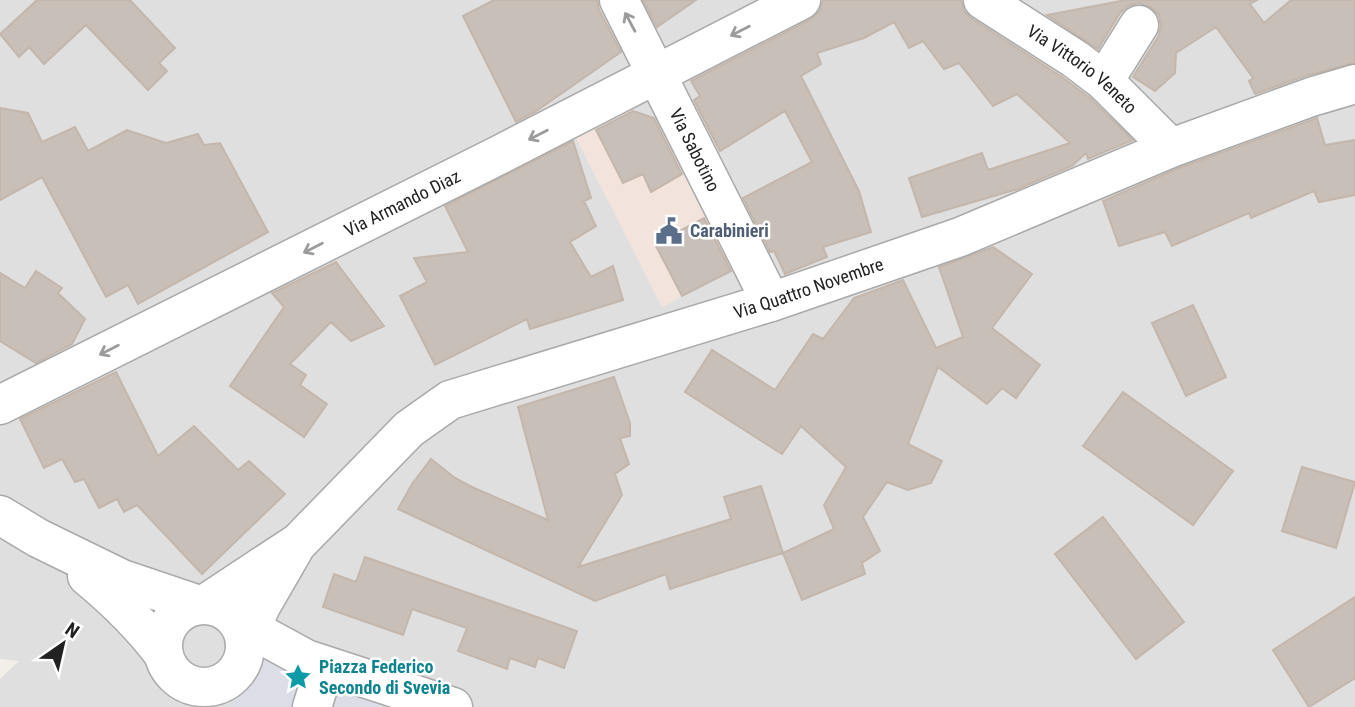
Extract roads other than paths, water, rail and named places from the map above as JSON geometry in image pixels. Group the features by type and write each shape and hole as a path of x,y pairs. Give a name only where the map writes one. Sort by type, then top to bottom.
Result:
{"street":[{"name":"Via Sabotino","path":"619,0 771,302"},
{"name":"Via Armando Diaz","path":"0,405 801,0"},
{"name":"Via Vittorio Veneto","path":"983,0 1075,59 1104,81 1171,148"},
{"path":"1104,81 1139,25"},
{"name":"Via Quattro Novembre","path":"299,542 409,429 450,400 771,302 960,237 1171,148 1311,97 1355,84"},
{"path":"0,515 38,538 122,579 223,610 243,644 276,656 316,662 453,707"},
{"path":"38,538 116,600 144,628 169,677"},
{"path":"169,677 164,637 171,622 183,610 202,605 299,542"},
{"path":"169,677 193,685 206,686 230,678 261,606 299,542"},
{"path":"231,707 243,644"},
{"path":"312,707 316,662"}],"place":[{"name":"Carabinieri","path":"669,231"},
{"name":"Piazza Federico Secondo di Svevia","path":"298,677"}]}
